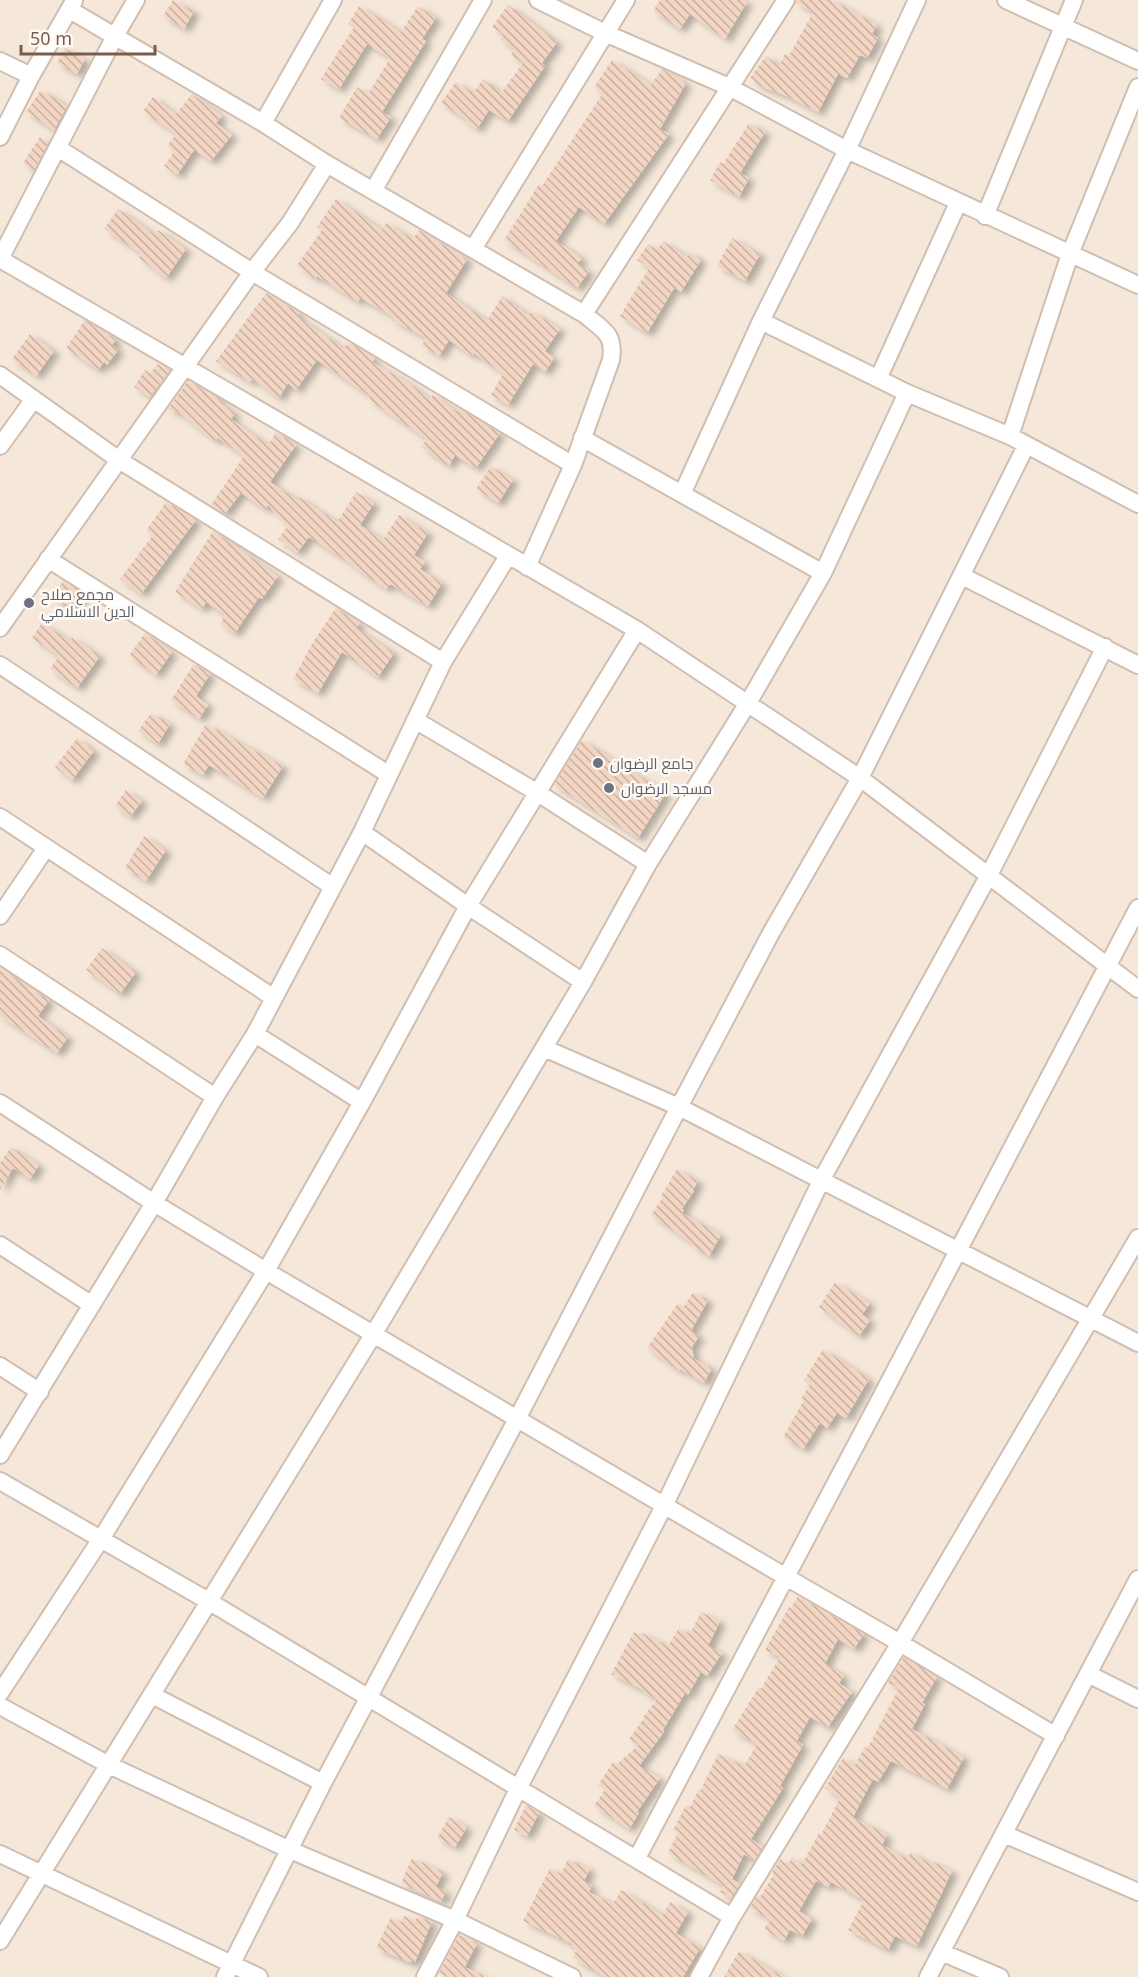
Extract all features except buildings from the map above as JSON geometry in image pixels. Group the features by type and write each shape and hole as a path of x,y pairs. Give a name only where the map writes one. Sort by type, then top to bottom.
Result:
{"street":[{"path":"136,0 115,36 0,259 637,630 860,778 1138,988"},
{"path":"263,123 333,0"},
{"path":"372,191 483,0"},
{"path":"538,0 605,33 729,87 847,150 1138,285"},
{"path":"473,249 626,0"},
{"path":"584,315 786,0"},
{"path":"682,494 761,321 847,150 917,0"},
{"path":"1006,0 1138,61"},
{"path":"985,216 1074,0"},
{"path":"0,137 31,76 72,5 115,36 263,123 372,191 584,315 606,332 613,345 611,360 573,465 527,567"},
{"path":"0,61 31,76"},
{"path":"1010,436 1070,254 1138,87"},
{"path":"58,148 252,272 573,465"},
{"path":"0,628 252,272 290,223 327,164"},
{"path":"878,379 958,203"},
{"path":"761,321 907,393 1010,436 1138,504"},
{"path":"0,375 119,460 443,662"},
{"path":"0,1941 373,1335 583,982 648,864 748,702 823,573 907,393"},
{"path":"0,446 34,399"},
{"path":"582,438 823,573"},
{"path":"228,1971 323,1783 517,1419 771,933 860,778 1026,446"},
{"path":"0,1455 255,1034 362,832 443,662 508,556"},
{"path":"48,559 388,774"},
{"path":"962,576 1138,665"},
{"path":"0,1694 101,1539 266,1271 362,1102 468,906 637,630"},
{"path":"426,1977 519,1787 664,1506 822,1179 989,875 1105,647"},
{"path":"0,665 333,888"},
{"path":"416,720 538,793 648,864"},
{"path":"0,817 274,998"},
{"path":"362,832 583,982"},
{"path":"0,916 46,848"},
{"path":"637,1858 1138,908"},
{"path":"0,955 215,1097"},
{"path":"255,1034 362,1102"},
{"path":"544,1048 679,1107 1138,1343"},
{"path":"0,1103 154,1203 266,1271 1056,1736"},
{"path":"699,1977 732,1917 900,1643 1138,1238"},
{"path":"0,1245 92,1305"},
{"path":"0,1366 40,1392"},
{"path":"0,1481 210,1602 732,1917"},
{"path":"928,1977 1138,1578"},
{"path":"1088,1674 1138,1699"},
{"path":"152,1695 323,1783"},
{"path":"0,1706 109,1765 290,1850 455,1920 572,1977"},
{"path":"1004,1834 1138,1892"},
{"path":"0,1854 228,1971 259,1977"},
{"path":"941,1952 1000,1977"}],"shaded area":[{"path":"0,0 1138,0 1138,1977 0,1977"}],"place":[{"name":"مجمع صلاح الدين الاسلامي","path":"29,603"},
{"name":"جامع الرضوان","path":"598,763"},
{"name":"مسجد الرضوان","path":"609,788"}]}
